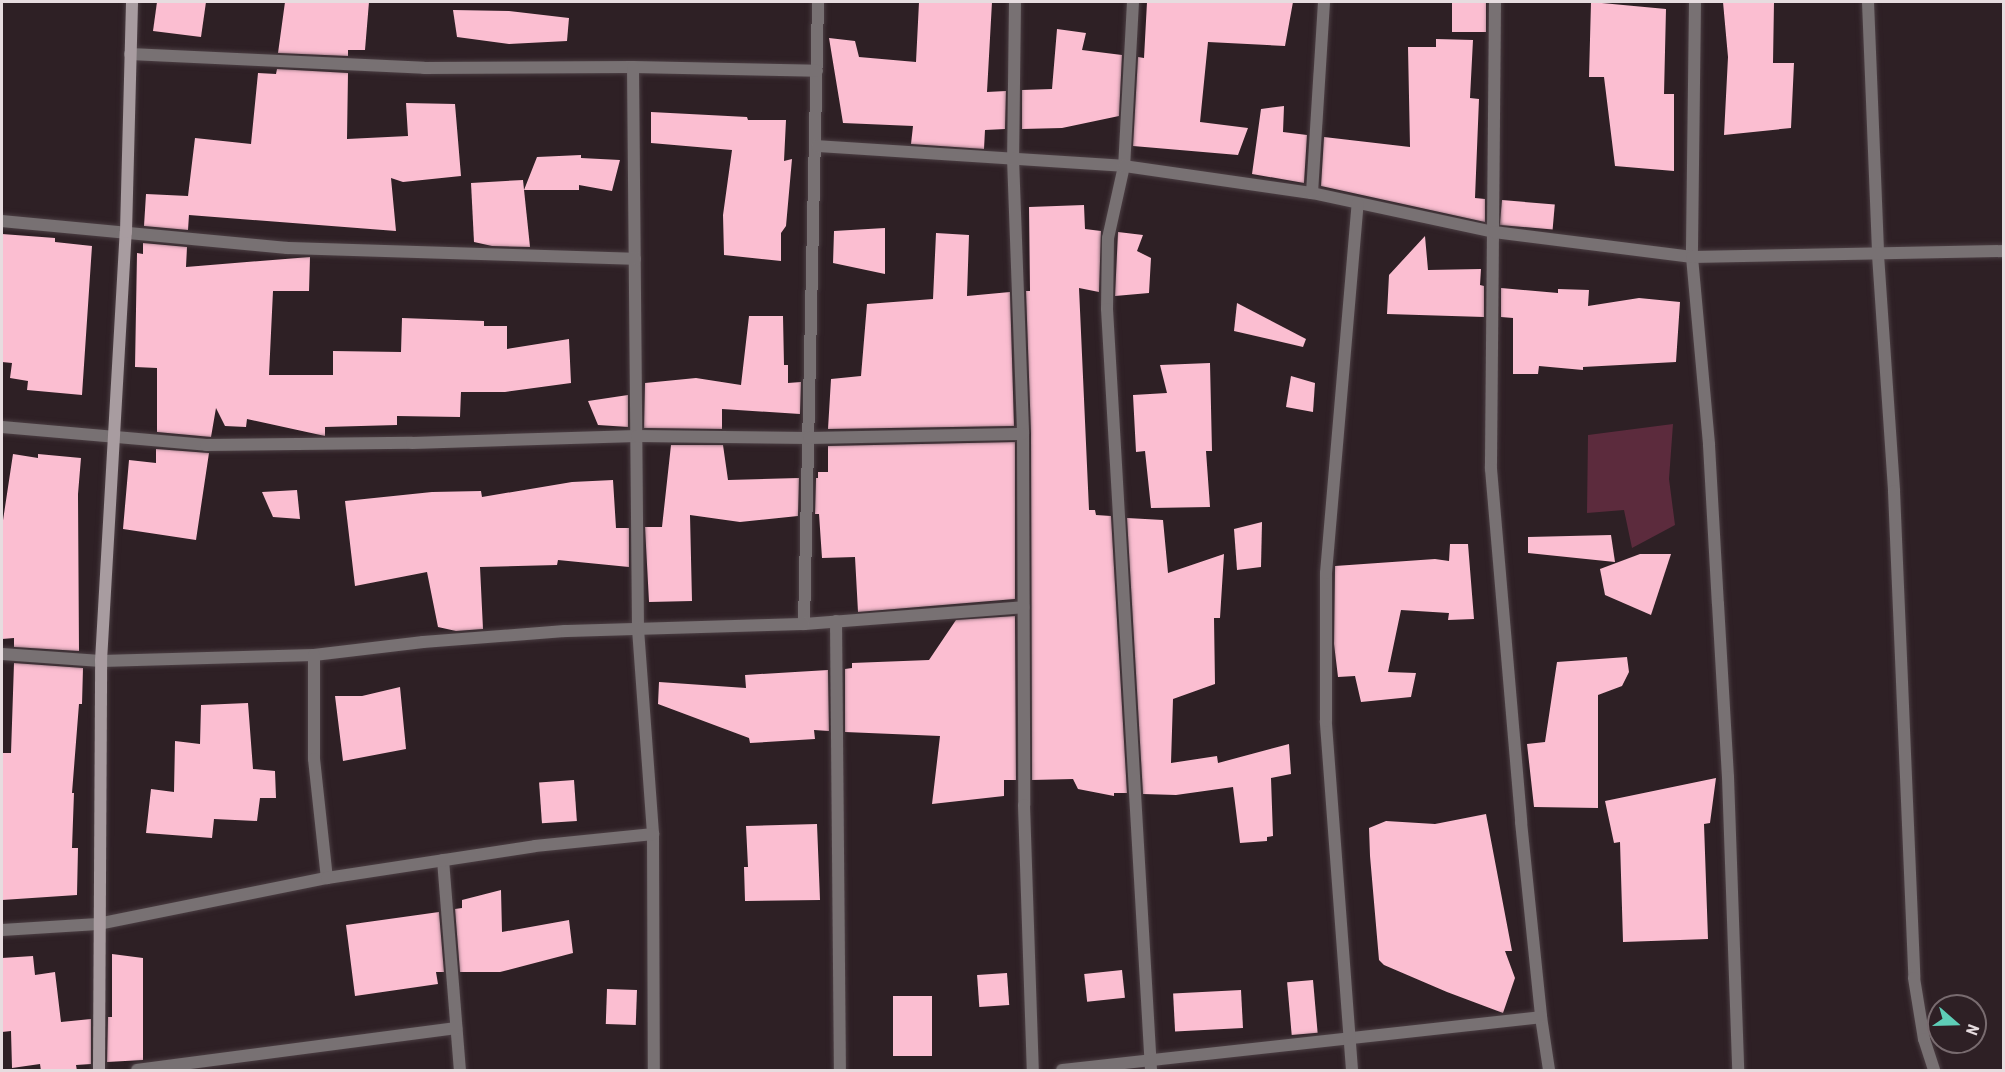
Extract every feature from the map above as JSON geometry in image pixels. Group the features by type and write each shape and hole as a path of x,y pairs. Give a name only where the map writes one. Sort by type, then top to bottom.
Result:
{"street":[{"path":"99,1071 100,662 116,436 126,232 132,2"},
{"path":"804,624 817,146 818,2"},
{"path":"1015,2 1013,158 1023,434 1024,805 1033,1071"},
{"path":"1133,2 1124,166 1108,238 1107,309 1151,1066"},
{"path":"1312,193 1324,2"},
{"path":"1495,2 1491,469 1521,822 1541,1017 1549,1071"},
{"path":"1695,2 1692,257 1709,445 1717,581 1728,777 1738,1071"},
{"path":"1868,2 1878,255 1894,491 1914,978 1924,1039 1934,1071"},
{"path":"130,54 424,68 633,67 817,71"},
{"path":"633,67 638,629 653,834 654,1071"},
{"path":"817,146 1124,166 1312,193 1494,231 1692,257 2004,251"},
{"path":"1352,1071 1326,721 1326,573 1358,203"},
{"path":"2,221 287,248 635,259"},
{"path":"2,427 206,445 412,443 637,436 809,438 1023,434"},
{"path":"2,654 100,662 314,655 423,642 565,631 804,624 1023,607"},
{"path":"836,621 840,1071"},
{"path":"314,655 314,759 327,878"},
{"path":"2,930 98,924 327,878 535,846 653,834"},
{"path":"443,860 460,1071"},
{"path":"1062,1071 1151,1066 1541,1017"},
{"path":"138,1071 456,1028"}],"shaded area":[{"path":"1673,424 1669,479 1675,525 1632,548 1624,510 1587,513 1588,435"}],"building":[{"path":"157,2 206,2 201,37 153,31"},
{"path":"285,2 369,2 365,50 348,50 348,56 278,53"},
{"path":"919,2 992,2 987,92 1006,91 1005,129 985,130 984,149 911,144 913,126 843,123 829,38 855,41 859,57 916,62"},
{"path":"1147,2 1293,2 1285,46 1208,42 1200,122 1248,128 1238,155 1133,146 1138,57 1144,58"},
{"path":"1452,2 1486,2 1486,32 1452,32"},
{"path":"1591,2 1666,9 1664,94 1674,94 1674,171 1615,166 1604,77 1589,77"},
{"path":"1723,2 1774,2 1773,63 1794,63 1791,128 1724,135 1728,57"},
{"path":"453,10 509,11 569,18 567,41 509,44 457,37"},
{"path":"1057,29 1086,33 1082,50 1122,55 1119,116 1062,128 1022,129 1022,90 1052,89"},
{"path":"1436,39 1473,40 1470,98 1479,99 1475,198 1485,199 1485,222 1321,186 1324,137 1410,147 1408,47 1436,47"},
{"path":"277,69 348,73 347,139 408,136 406,103 455,104 461,176 403,182 391,178 396,231 189,215 188,230 144,226 146,194 188,196 195,138 251,144 258,73 276,74"},
{"path":"1284,106 1283,132 1307,135 1304,183 1252,174 1261,109"},
{"path":"651,112 747,117 748,120 786,120 784,161 792,159 786,226 781,233 781,261 724,255 723,215 732,150 651,143"},
{"path":"581,155 581,158 620,160 612,191 579,185 579,190 524,190 537,157"},
{"path":"523,180 530,247 492,246 474,242 471,183"},
{"path":"1502,200 1555,205 1553,230 1500,225"},
{"path":"1084,205 1085,229 1101,231 1099,292 1079,288 1089,510 1095,510 1096,515 1111,516 1127,793 1114,793 1114,796 1078,789 1073,779 1032,780 1031,434 1026,291 1030,291 1029,207"},
{"path":"885,228 885,274 833,263 834,231"},
{"path":"1118,232 1143,235 1137,251 1151,258 1149,293 1115,296"},
{"path":"936,233 969,235 967,296 1010,292 1014,426 828,429 831,379 861,376 867,304 933,299"},
{"path":"2,234 55,238 55,242 92,246 82,395 27,390 28,381 10,378 12,363 2,362"},
{"path":"1425,236 1428,270 1481,269 1480,285 1484,286 1484,317 1387,314 1389,275"},
{"path":"143,243 187,247 186,267 310,257 309,291 273,291 269,375 333,375 333,351 401,352 402,318 484,321 484,326 507,326 507,349 569,339 571,383 505,392 461,392 460,417 397,416 397,425 325,427 325,436 247,419 246,427 225,426 216,408 211,437 157,432 157,368 135,367 137,253 143,254"},
{"path":"1501,288 1558,293 1558,289 1589,290 1588,306 1639,298 1680,302 1676,362 1583,367 1583,370 1539,366 1538,374 1513,374 1513,318 1501,317"},
{"path":"1237,303 1306,339 1303,347 1234,331"},
{"path":"749,316 783,316 784,365 788,365 788,383 801,382 800,414 722,409 722,429 644,428 645,383 696,378 741,385"},
{"path":"1210,363 1212,451 1206,451 1210,507 1151,508 1145,451 1136,452 1133,395 1167,393 1160,365"},
{"path":"1291,376 1315,383 1313,412 1286,407"},
{"path":"628,395 628,427 598,425 588,401"},
{"path":"1015,442 1015,599 858,612 855,557 822,558 819,514 815,514 816,478 818,478 818,472 828,472 828,446"},
{"path":"671,445 723,445 728,480 799,478 798,516 740,522 690,515 692,601 649,602 645,527 662,527"},
{"path":"156,449 209,453 196,540 123,529 129,460 156,463"},
{"path":"13,454 38,458 38,454 81,458 78,494 79,651 14,647 14,638 2,639 2,527"},
{"path":"613,480 616,528 629,528 629,567 558,560 557,565 480,567 483,629 456,631 438,627 427,572 355,586 345,501 432,492 481,491 482,497 572,482"},
{"path":"297,490 300,519 273,517 262,492"},
{"path":"1127,518 1163,520 1168,573 1224,554 1220,618 1214,618 1215,684 1173,699 1171,763 1217,756 1218,763 1289,744 1291,774 1271,778 1273,836 1267,837 1267,841 1240,843 1233,787 1176,795 1143,794"},
{"path":"1262,522 1261,567 1237,570 1234,529"},
{"path":"1611,535 1615,562 1528,553 1528,537"},
{"path":"1450,544 1468,544 1474,619 1448,620 1449,613 1401,610 1388,672 1416,673 1411,697 1361,702 1355,676 1338,677 1334,644 1335,566 1435,559 1449,561"},
{"path":"1640,554 1671,554 1651,615 1605,595 1600,569"},
{"path":"1015,616 1016,780 1004,780 1004,796 932,804 940,736 845,732 845,669 852,668 852,663 929,660 956,620"},
{"path":"1627,657 1629,672 1622,686 1598,695 1598,808 1534,807 1527,744 1545,742 1557,662"},
{"path":"14,663 83,668 82,704 79,704 72,793 74,793 72,848 78,848 77,895 2,900 2,753 11,753"},
{"path":"828,670 829,731 814,730 815,739 750,743 749,738 658,704 659,682 746,688 745,675"},
{"path":"400,687 406,749 343,761 335,696 362,696"},
{"path":"248,703 253,769 275,771 276,798 260,798 257,821 214,819 212,838 146,833 151,789 174,792 175,741 200,744 201,705"},
{"path":"1716,778 1710,823 1704,824 1708,939 1623,942 1620,842 1614,843 1605,801"},
{"path":"574,780 577,821 542,823 539,782"},
{"path":"1486,814 1512,951 1505,951 1515,978 1503,1013 1447,992 1384,965 1379,960 1370,856 1369,828 1386,821 1435,824"},
{"path":"817,824 820,900 745,901 744,867 748,867 746,826"},
{"path":"501,890 502,932 569,920 573,953 500,972 460,972 455,909 462,908 462,900"},
{"path":"439,912 444,972 436,972 438,984 355,996 346,925"},
{"path":"112,954 143,958 143,1060 107,1062 108,1017 112,1017"},
{"path":"33,956 35,975 55,972 61,1022 91,1019 91,1064 76,1065 77,1071 41,1071 40,1064 12,1068 11,1031 2,1032 2,958"},
{"path":"1122,970 1125,998 1087,1002 1084,974"},
{"path":"1007,973 1009,1005 979,1007 977,975"},
{"path":"1313,980 1318,1033 1292,1035 1287,982"},
{"path":"607,989 637,990 636,1025 606,1024"},
{"path":"1241,990 1243,1028 1175,1032 1173,994"},
{"path":"893,996 932,996 932,1056 893,1056"}]}
